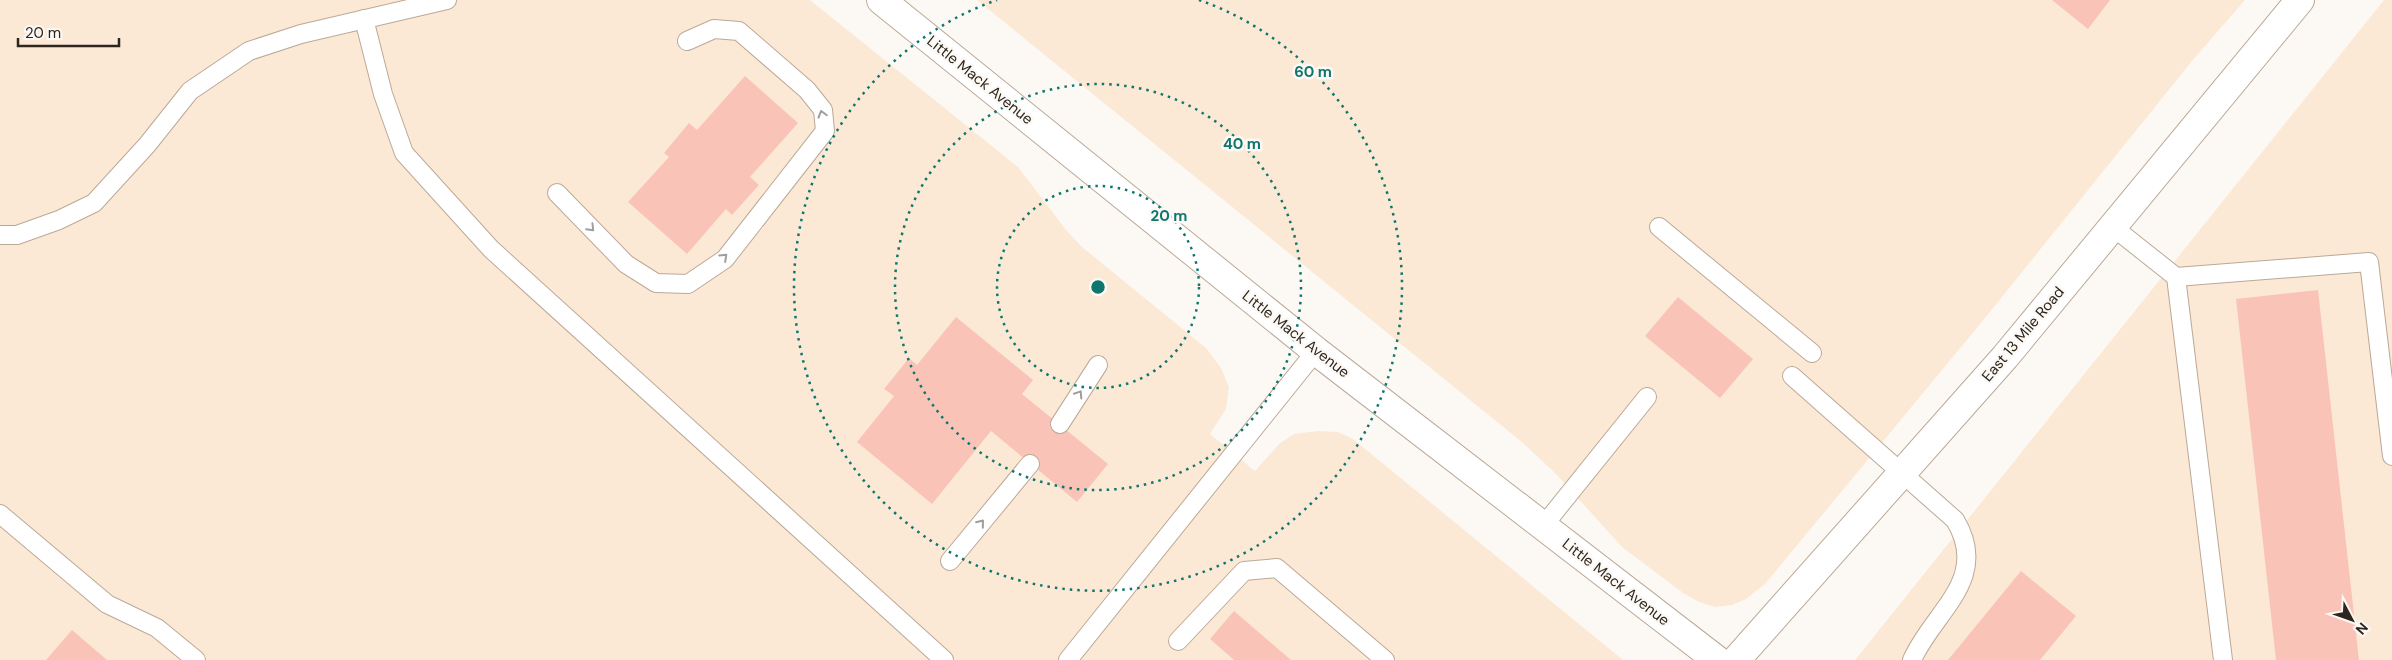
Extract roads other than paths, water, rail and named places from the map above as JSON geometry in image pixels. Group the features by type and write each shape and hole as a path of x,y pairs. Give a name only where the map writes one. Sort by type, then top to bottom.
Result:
{"main road":[{"name":"Little Mack Avenue","path":"881,0 1316,351 1717,660"},
{"name":"East 13 Mile Road","path":"1736,660 2005,357 2300,0"}],"lane":[{"path":"0,235 17,235 59,220 94,202 147,145 190,91 250,51 301,34 447,0"},
{"path":"364,19 383,94 404,153 450,205 491,249 944,660"},
{"path":"558,193 626,264 656,283 688,284 725,259 825,131 823,110 807,90 739,31 714,29 687,41"},
{"path":"1659,227 1812,353"},
{"path":"2112,227 2176,277 2369,262 2392,456"},
{"path":"2176,277 2223,660"},
{"path":"1068,660 1316,351"},
{"path":"1060,424 1098,365"},
{"path":"1792,376 1956,520 1965,535 1967,552 1962,582 1945,611 1919,645 1912,660"},
{"path":"1544,525 1646,397"},
{"path":"950,561 1030,464"},
{"path":"0,514 107,604 157,628 196,660"},
{"path":"1178,641 1244,571 1277,568 1385,660"}]}
